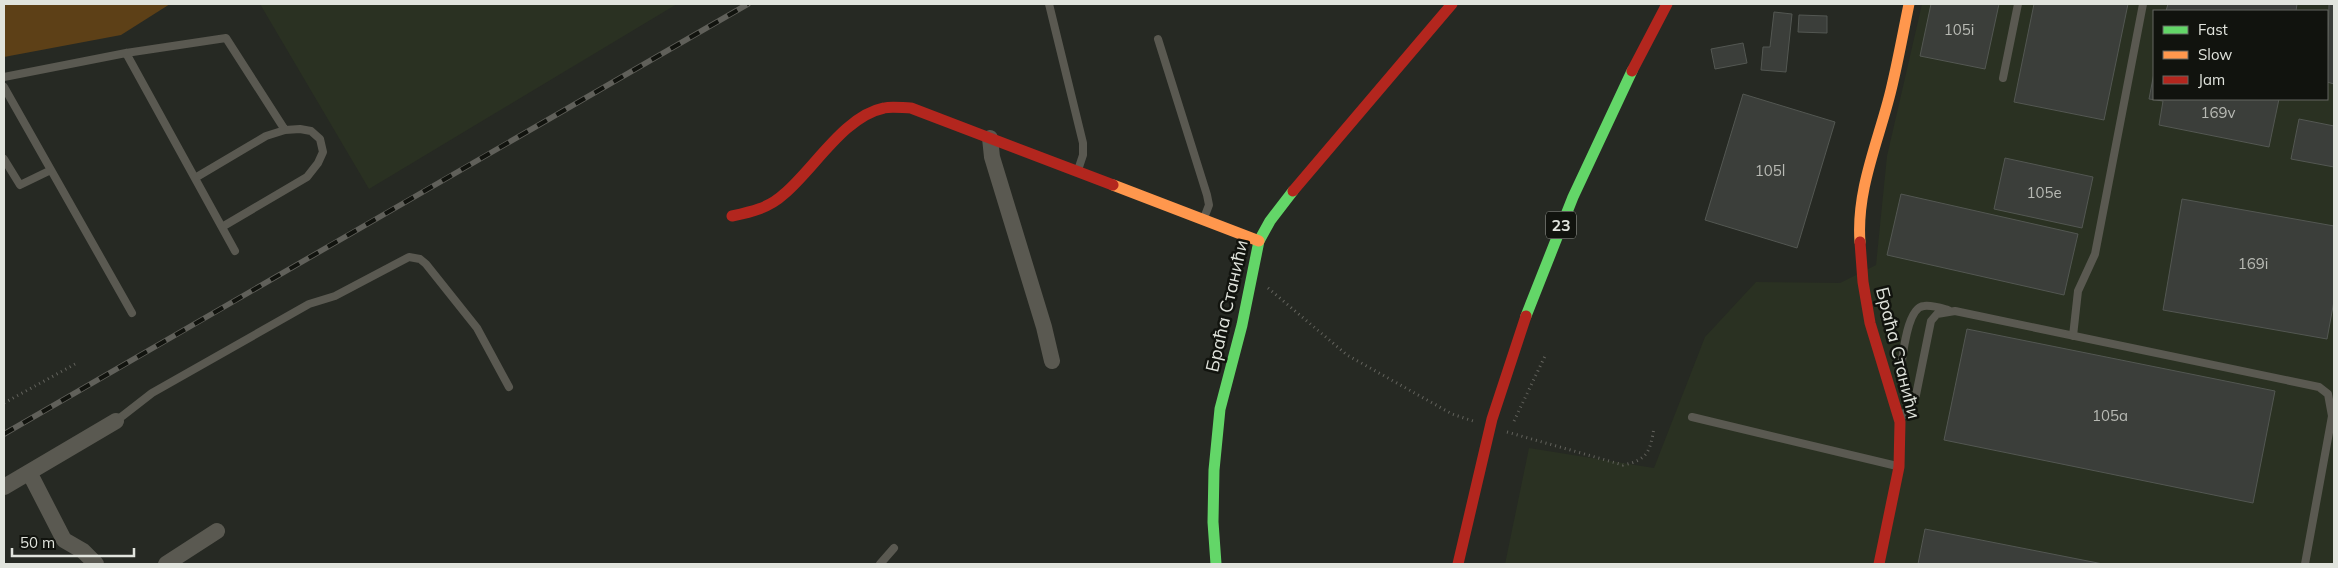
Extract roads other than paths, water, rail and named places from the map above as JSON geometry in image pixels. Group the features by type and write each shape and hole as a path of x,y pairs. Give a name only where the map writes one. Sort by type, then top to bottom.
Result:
{"street":[{"name":"Браћа Станићи","path":"1216,564 1213,522 1214,479 1220,409 1259,241 1283,203 1312,166 1452,4"},
{"name":"23","path":"1458,564 1482,458 1513,352 1561,225 1629,76 1667,4"},
{"name":"Браћа Станићи","path":"1879,564 1899,467 1900,422 1870,323 1863,282 1859,226 1863,189 1891,90 1909,4"},
{"path":"732,216 754,214 782,197 808,173 841,135 867,113 877,108 900,106 911,108 1259,241"},
{"path":"990,138 992,157 1044,327 1052,361"},
{"path":"4,487 116,421"},
{"path":"30,472 64,540 83,551 96,564"},
{"path":"166,564 217,532"}],"lane":[{"path":"1049,4 1083,142 1083,155 1078,172"},
{"path":"2003,78 2018,4"},
{"path":"2073,336 2078,291 2095,254 2143,4"},
{"path":"4,77 126,53 226,38 285,130"},
{"path":"1158,39 1207,195 1208,205 1204,220"},
{"path":"126,53 235,251"},
{"path":"4,87 132,313"},
{"path":"195,178 266,136 285,130 300,129 312,131 320,139 323,152 318,163 307,177 222,227"},
{"path":"4,159 20,185 51,170"},
{"path":"116,421 152,393 309,304 335,296 409,257 420,259 426,264 477,328 509,387"},
{"path":"1900,377 1909,321 1916,310 1923,306 1955,311 2319,387 2328,394 2332,416 2305,564"},
{"path":"1900,422 1916,395 1931,321 1937,314 1955,311"},
{"path":"1692,417 1899,467"},
{"path":"880,564 894,548"}],"railway":[{"path":"4,434 748,4"}]}
